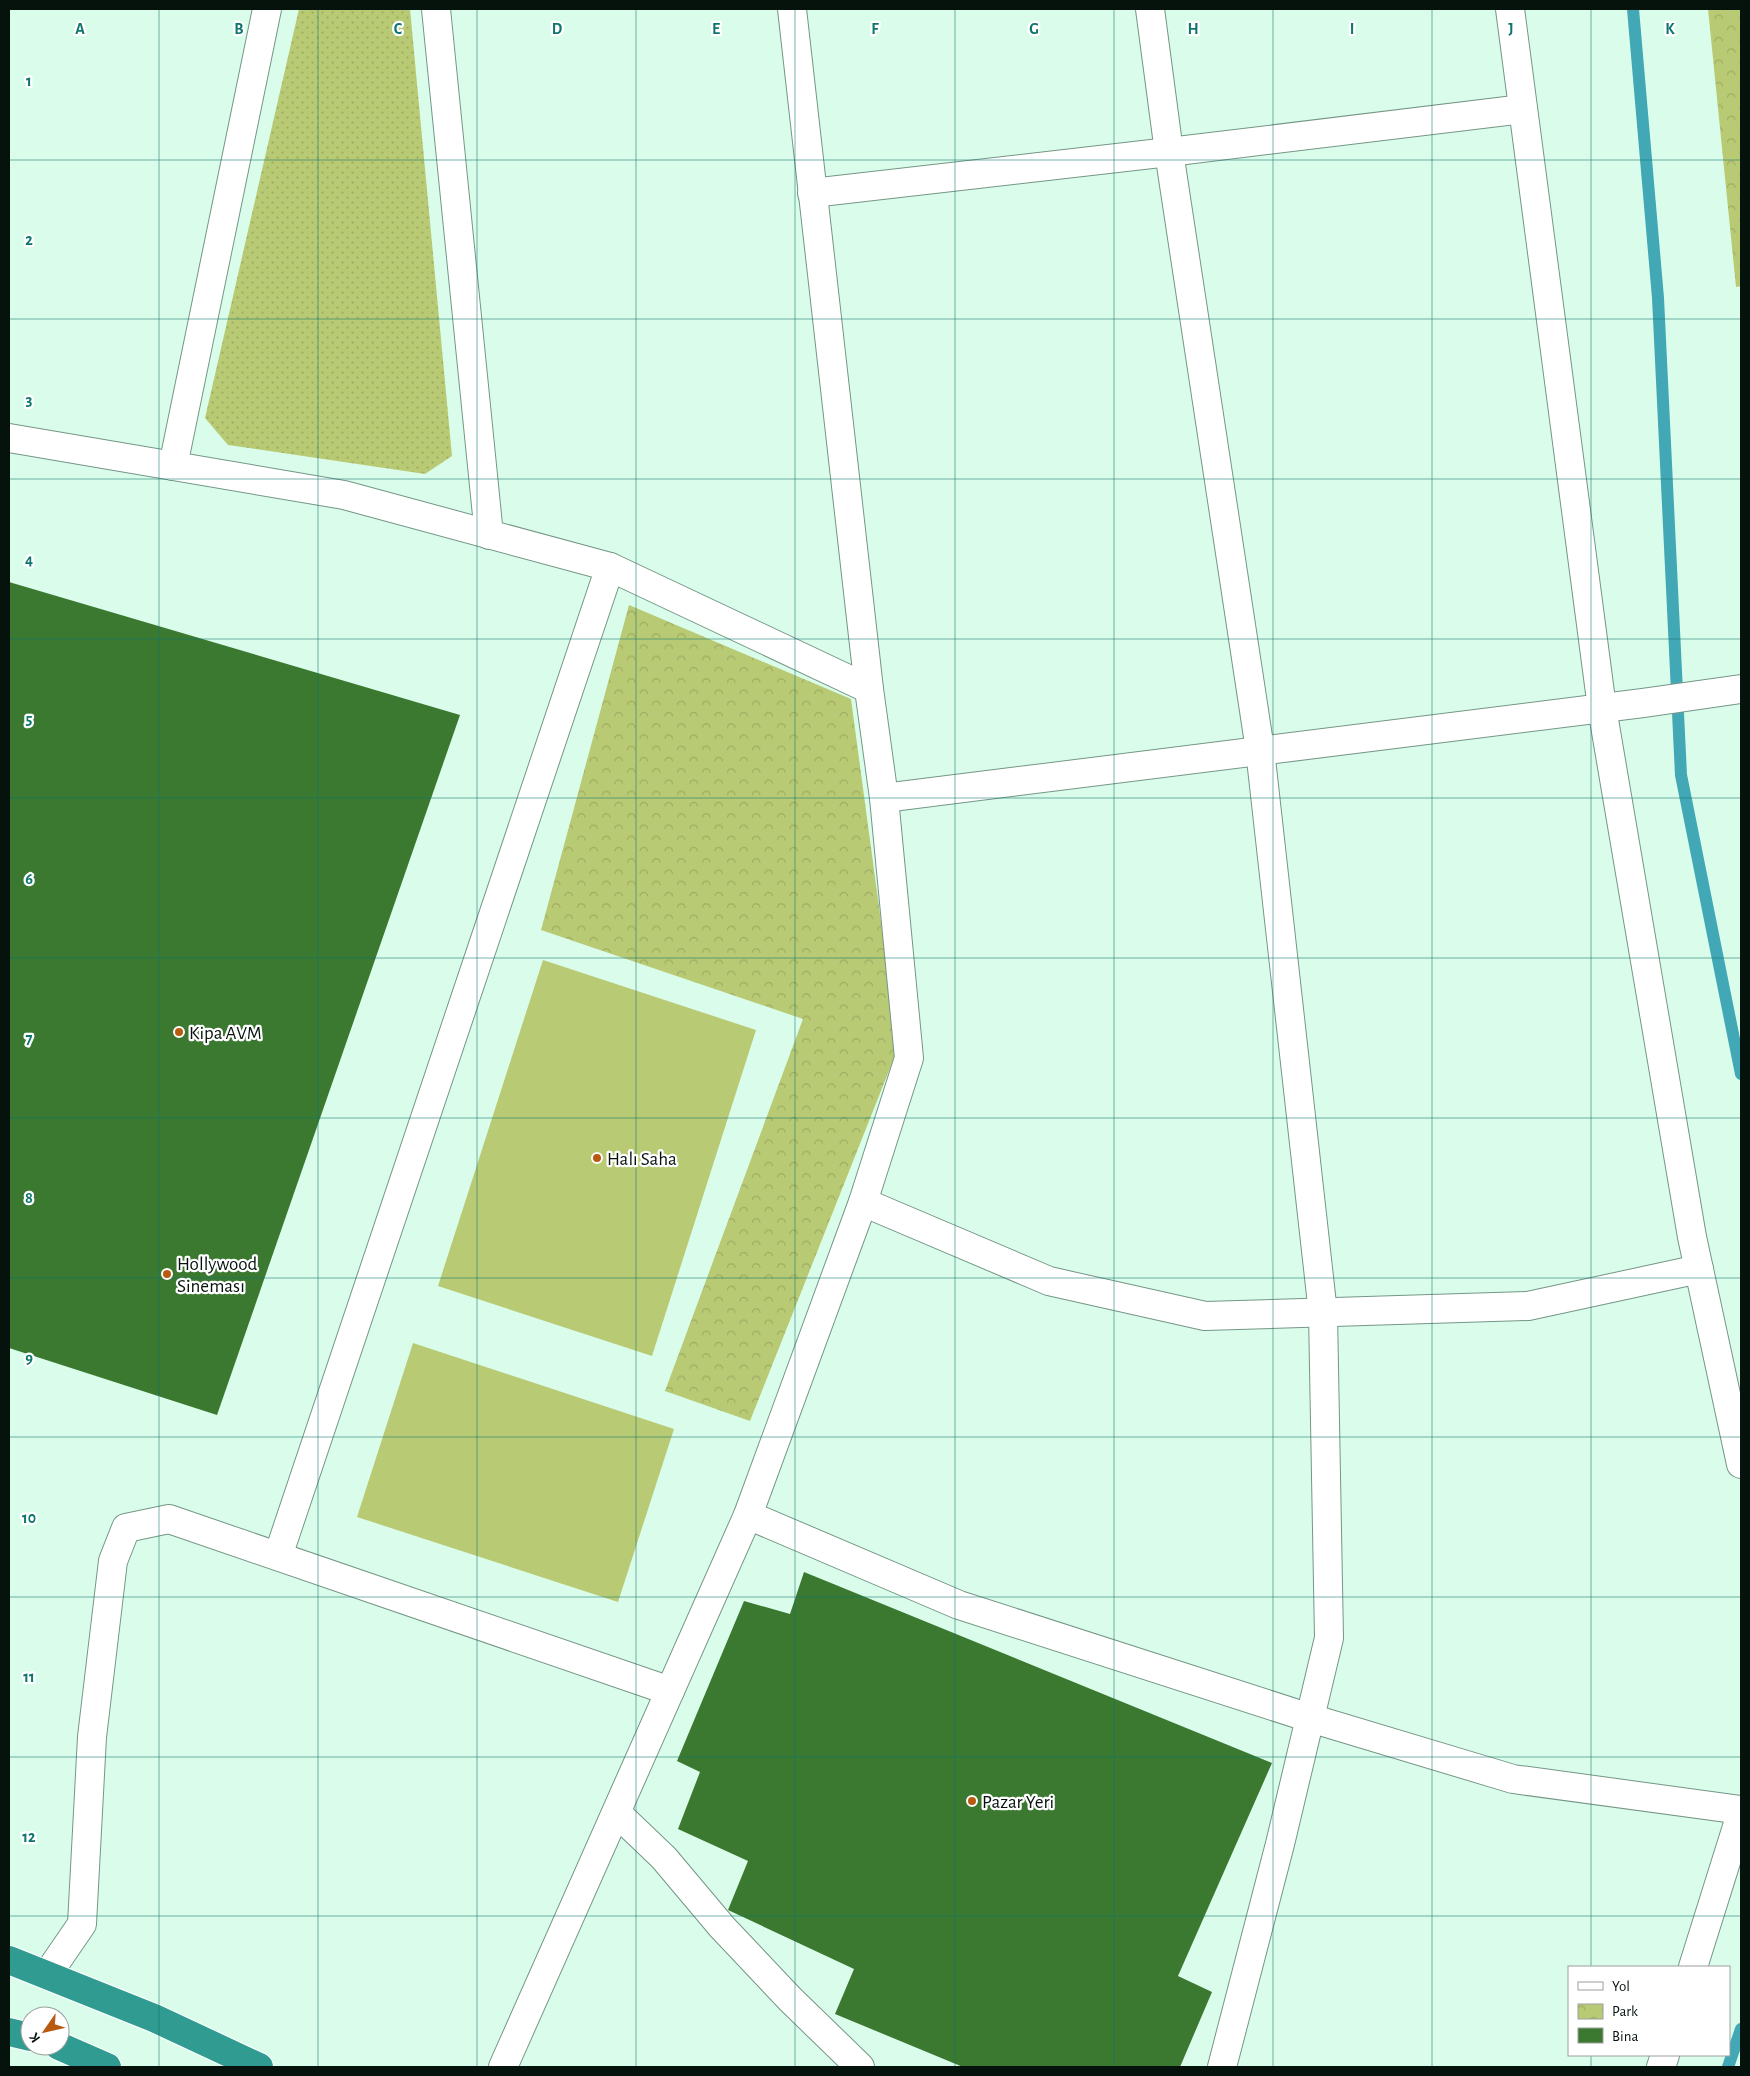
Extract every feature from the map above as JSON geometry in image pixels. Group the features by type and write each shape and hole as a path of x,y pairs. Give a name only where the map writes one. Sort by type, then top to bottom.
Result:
{"highway":[{"path":"9,1960 154,2018 259,2067"},
{"path":"70,2051 107,2067"}],"street":[{"path":"174,466 267,9"},
{"path":"436,9 488,535"},
{"path":"504,2067 748,1515 863,1202 909,1058 884,798 869,689 792,9"},
{"path":"1150,9 1169,152 1260,750 1323,1313 1329,1638 1280,1844 1222,2067"},
{"path":"1510,9 1602,708 1699,1269 1741,1464"},
{"path":"812,193 1523,109"},
{"path":"9,438 344,495 610,567 869,689"},
{"path":"278,1556 610,567"},
{"path":"884,798 1736,690"},
{"path":"863,1202 1049,1280 1205,1316 1528,1306 1699,1269"},
{"path":"748,1515 959,1606 1310,1718 1514,1779 1741,1812 1693,1966"},
{"path":"47,1975 82,1924 92,1737 113,1561 126,1528 169,1519 670,1691"},
{"path":"617,1813 664,1858 722,1927 790,1999 860,2067"}],"green space":[{"path":"299,9 410,9 452,456 425,474 228,445 205,418"},
{"path":"1708,9 1741,9 1741,286 1736,287"},
{"path":"629,605 851,699 898,1048 750,1421 665,1391 803,1019 541,930"},
{"name":"Halı Saha","path":"543,960 756,1030 652,1356 438,1286"},
{"path":"413,1343 674,1429 618,1602 357,1517"}],"building":[{"name":"Kipa AVM","path":"9,582 460,715 217,1415 9,1348"},
{"name":"Pazar Yeri","path":"804,1572 1272,1763 1178,1976 1212,1992 1180,2067 963,2067 835,2014 854,1969 728,1910 748,1861 678,1829 700,1772 677,1761 744,1601 790,1614"}],"waterway":[{"path":"1633,9 1658,298 1681,775 1741,1074"},
{"path":"1728,2067 1741,2029"}],"place":[{"name":"Kipa AVM","path":"179,1032"},
{"name":"Halı Saha","path":"597,1158"},
{"name":"Hollywood Sineması","path":"167,1274"},
{"name":"Pazar Yeri","path":"972,1801"}]}
